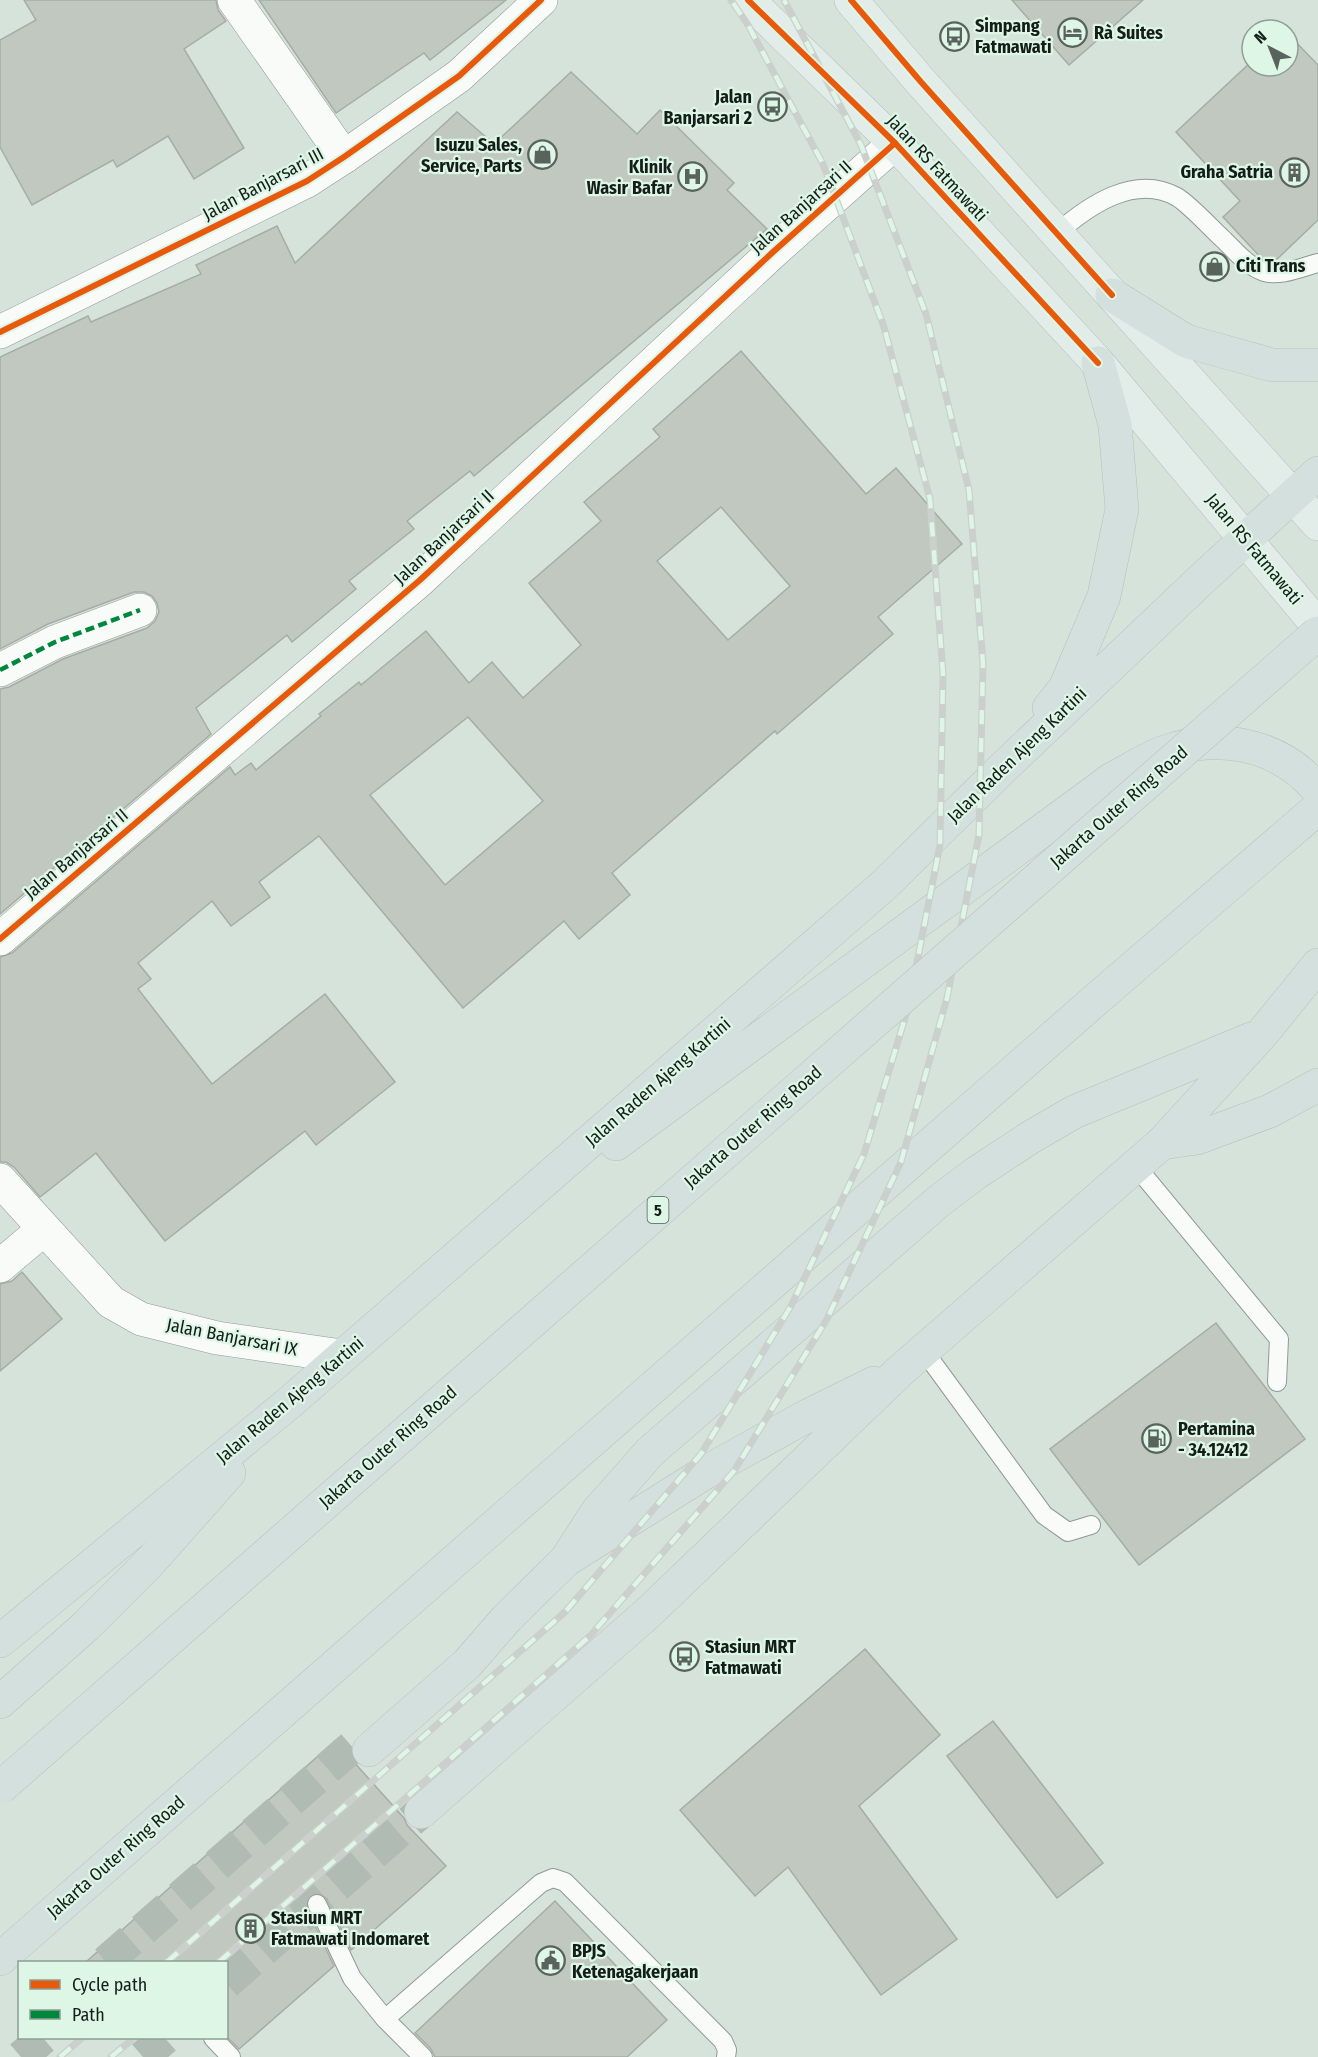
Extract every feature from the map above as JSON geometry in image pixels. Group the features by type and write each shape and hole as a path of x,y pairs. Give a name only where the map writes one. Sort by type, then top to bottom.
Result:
{"highway":[{"path":"1112,295 1186,342 1272,365 1318,365"},
{"path":"1006,765 1065,688 1104,596 1122,509 1115,425 1098,363"},
{"name":"Jalan Raden Ajeng Kartini","path":"0,1641 289,1403 883,886 1006,765 1204,577 1318,473"},
{"name":"Jakarta Outer Ring Road","path":"0,1788 1318,633"},
{"path":"425,1285 1120,775 1160,754 1196,744 1219,742 1257,748 1287,762 1318,790"},
{"name":"Jakarta Outer Ring Road","path":"0,1959 1055,1035 1318,808"},
{"path":"420,1812 649,1611 912,1361 1162,1143 1261,1035 1317,965"},
{"path":"566,1560 597,1512 650,1452 939,1201 975,1173 1074,1112 1261,1035"},
{"path":"1162,1143 1197,1138 1270,1111 1318,1085"},
{"path":"365,1745 458,1653 507,1618 566,1560 706,1472 912,1361"},
{"path":"0,1702 86,1626 150,1562 289,1403"}],"main road":[{"name":"Jalan RS Fatmawati","path":"748,0 895,143 1098,363 1318,626"},
{"path":"851,0 921,82 1318,524"}],"street":[{"path":"234,0 344,158"},
{"name":"Jalan Banjarsari III","path":"0,332 307,182 459,76 542,0"},
{"name":"Jalan Banjarsari II","path":"0,939 420,580 740,282 895,143"},
{"path":"0,670 55,642 140,610"},
{"name":"Jalan Banjarsari IX","path":"0,1180 111,1302 141,1319 217,1338 342,1356"},
{"path":"0,1266 44,1229"}],"lane":[{"path":"1057,233 1078,214 1110,196 1148,187 1177,197 1244,258 1263,272 1283,272 1318,263"},
{"path":"1135,1165 1279,1339 1277,1382"},
{"path":"912,1361 1044,1515 1068,1532 1091,1525"},
{"path":"385,2019 541,1883 553,1878 565,1882 723,2041 727,2050 726,2057"},
{"path":"317,1904 352,1978 385,2019 423,2057"},
{"path":"215,2039 231,2057"}],"building":[{"path":"24,0 216,0 218,10 226,21 184,49 244,148 194,179 168,136 117,167 113,160 32,205 0,147 0,40 36,20"},
{"path":"259,0 506,0 430,60 424,53 336,113"},
{"name":"Rà Suites","path":"1012,0 1143,0 1069,65"},
{"path":"1300,46 1318,65 1318,220 1274,262 1263,260 1223,217 1240,201 1176,132 1240,72 1240,78 1300,78"},
{"path":"571,72 637,134 660,110 734,183 727,190 767,229 474,476 470,471 407,521 414,529 349,581 356,589 292,642 287,635 196,708 211,734 0,914 0,689 9,687 63,659 147,628 155,621 159,612 152,596 144,592 134,592 48,624 0,649 0,357 88,316 91,322 201,274 196,265 277,226 295,263 457,112 494,144"},
{"path":"741,351 866,494 896,468 962,544 878,617 893,634 777,734 775,731 612,873 630,895 579,939 564,921 463,1008 319,836 259,882 270,897 231,926 212,901 138,963 151,979 138,989 212,1084 325,994 395,1082 316,1145 305,1131 165,1241 96,1153 40,1197 14,1167 6,1162 0,1162 0,957 12,953 230,767 235,775 251,763 256,770 321,716 319,714 359,682 361,685 426,631 469,683 492,662 523,698 581,645 529,583 601,521 584,502 660,437 653,429","holes":["721,507 790,586 728,640 657,561","468,717 543,801 445,885 370,795"]},
{"path":"22,1272 62,1319 0,1371 0,1284 12,1281"},
{"path":"1216,1323 1305,1439 1139,1565 1050,1449"},
{"path":"865,1649 940,1735 859,1806 957,1939 881,1995 788,1867 755,1896 680,1810"},
{"path":"993,1721 1103,1863 1057,1898 947,1756"},
{"name":"Stasiun MRT Fatmawati Indomaret","path":"335,1741 404,1818 407,1825 446,1866 351,1950 327,1899 318,1893 308,1897 307,1909 334,1966 239,2049 228,2038 228,1961 87,1961"},
{"name":"BPJS Ketenagakerjaan","path":"555,1901 667,2020 627,2057 435,2057 431,2049 415,2033"}],"tunnel":[{"path":"107,1961 361,1739"},
{"path":"228,1981 421,1812"},
{"path":"21,2057 42,2039"},
{"path":"143,2057 164,2039"}],"railway":[{"path":"168,1961 565,1612 701,1454 791,1306 864,1154 908,1008 940,845 943,674 930,499 884,327 823,164 748,25 731,0"},
{"path":"220,1961 590,1636 734,1471 827,1319 901,1162 947,998 979,835 983,664 969,490 926,314 861,145 784,0"},
{"path":"60,2057 81,2039"},
{"path":"111,2057 133,2039"}],"marked path":[{"path":"0,670 55,642 140,610"}],"cycle path":[{"path":"0,332 307,181 459,76 541,0"},
{"path":"748,0 895,143 1098,363"},
{"path":"851,0 921,82 1112,295"},
{"path":"0,939 420,580 773,252 895,143"}],"place":[{"name":"Rà Suites","path":"1073,33"},
{"name":"Simpang Fatmawati","path":"954,36"},
{"name":"Jalan Banjarsari 2","path":"773,107"},
{"name":"Isuzu Sales, Service, Parts","path":"543,155"},
{"name":"Graha Satria","path":"1294,172"},
{"name":"Klinik Wasir Bafar","path":"693,177"},
{"name":"Citi Trans","path":"1215,266"},
{"name":"Pertamina - 34.12412","path":"1157,1439"},
{"name":"Stasiun MRT Fatmawati","path":"684,1657"},
{"name":"Stasiun MRT Fatmawati Indomaret","path":"250,1928"},
{"name":"BPJS Ketenagakerjaan","path":"551,1961"}]}
